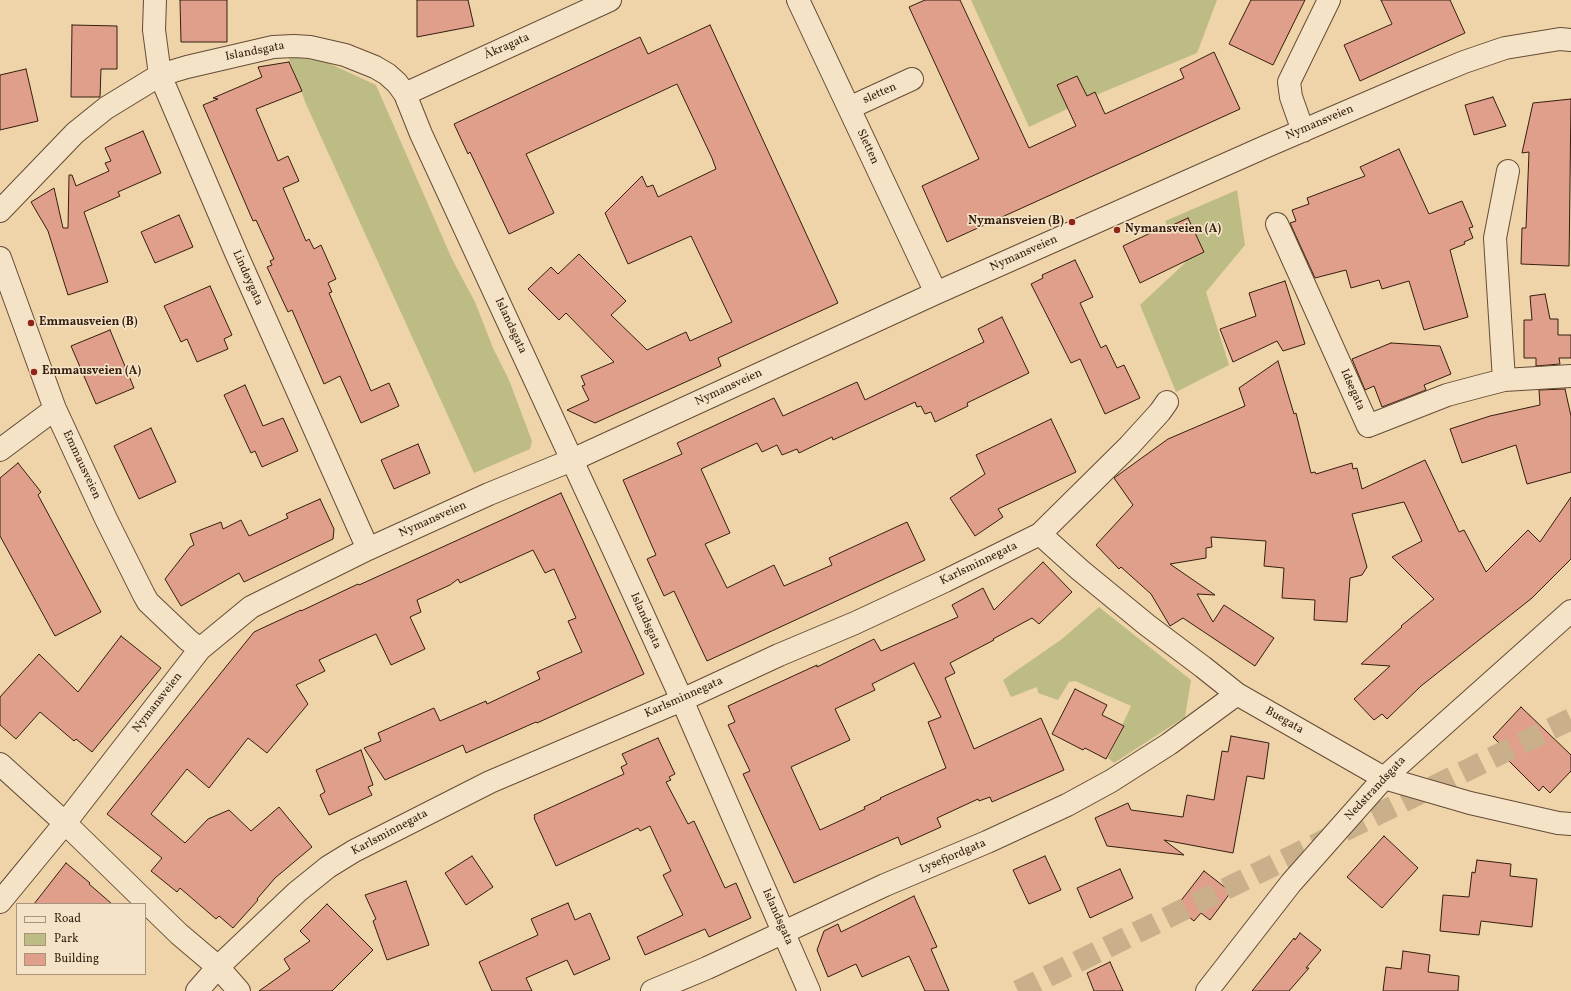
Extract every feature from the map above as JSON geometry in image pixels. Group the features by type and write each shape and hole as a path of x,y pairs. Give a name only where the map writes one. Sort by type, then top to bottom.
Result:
{"street":[{"name":"Lindøygata","path":"155,0 154,30 160,75 239,259 368,549"},
{"name":"Åkragata","path":"404,94 610,0"},
{"name":"Sletten","path":"798,0 936,294"},
{"path":"1303,131 1291,97 1289,82 1329,0"},
{"name":"Nymansveien","path":"0,902 65,822 200,649 251,607 368,549 489,494 572,460 936,294 1418,81 1464,62 1505,48 1560,40 1571,40"},
{"name":"Islandsgata","path":"0,211 75,133 106,108 160,75 273,47 302,46 344,55 365,62 387,74 397,83 404,94 421,134 682,700 810,991"},
{"name":"sletten","path":"849,108 912,79"},
{"path":"1504,380 1494,238 1508,171"},
{"name":"Idsegata","path":"1277,224 1368,426 1447,395 1504,380 1571,376"},
{"name":"Emmausveien","path":"0,258 55,409 106,519 148,602 188,640 200,649"},
{"name":"Karlsminnegata","path":"197,991 218,967 297,892 328,867 354,852 490,782 682,700 779,655 862,620 1040,534 1129,446 1160,412 1167,402"},
{"path":"0,450 55,409"},
{"name":"Buegata","path":"1040,534 1080,570 1237,694 1384,778 1417,789 1470,803 1571,824"},
{"name":"Nedstrandsgata","path":"1207,991 1291,882 1384,778 1571,611"},
{"name":"Lysefjordgata","path":"652,991 707,968 783,931 885,885 987,842 1067,805 1130,769 1207,718 1237,694"},
{"path":"0,764 65,822 179,934 218,967 240,991"}],"green space":[{"path":"971,0 1217,0 1197,53 1101,93 1029,127"},
{"path":"288,56 326,62 376,85 452,259 475,302 493,348 509,380 532,441 530,449 474,473 306,104"},
{"path":"1237,190 1245,245 1206,292 1229,365 1176,392 1140,305 1185,263 1165,221"},
{"path":"1099,607 1191,680 1185,717 1114,763 1108,758 1123,729 1121,728 1131,706 1075,681 1069,682 1058,700 1038,693 1037,687 1011,697 1003,680 1062,639"}],"building":[{"path":"180,0 227,0 227,42 181,42"},
{"path":"417,0 468,0 474,26 417,37"},
{"path":"925,0 960,0 1029,148 1076,126 1057,85 1077,76 1087,96 1095,92 1105,114 1184,78 1180,69 1214,52 1240,109 947,242 922,186 979,159 909,7"},
{"path":"1251,0 1305,0 1273,65 1229,44"},
{"path":"1381,0 1450,0 1465,33 1360,81 1344,45 1392,24"},
{"path":"72,25 117,26 117,69 101,69 100,97 71,97"},
{"path":"710,25 838,303 718,358 721,366 595,423 567,410 589,400 582,386 585,385 581,376 614,362 566,313 559,320 528,289 551,267 558,274 579,254 626,301 611,315 647,350 686,332 690,341 732,322 691,236 628,264 605,213 642,176 647,187 653,185 658,197 716,169 712,158 677,84 526,154 554,213 509,234 470,152 468,154 454,124 640,37 648,54"},
{"path":"289,62 302,91 256,109 278,161 288,156 299,181 283,188 306,241 309,239 314,249 321,245 336,279 328,283 332,292 329,293 371,391 389,383 399,406 361,423 340,376 324,384 292,310 288,312 267,267 272,265 270,261 274,259 256,220 253,221 203,105 218,99 213,98 262,77 258,67"},
{"path":"26,69 38,121 0,130 0,75"},
{"path":"1493,97 1506,126 1474,135 1465,105"},
{"path":"1571,99 1569,266 1521,264 1522,228 1526,228 1529,152 1522,153 1533,103"},
{"path":"143,131 161,173 118,192 120,196 84,212 108,282 68,295 48,231 31,202 54,188 63,228 68,228 69,175 72,175 76,186 109,171 105,163 111,161 105,148"},
{"path":"1399,149 1429,214 1462,201 1473,227 1469,228 1473,238 1464,242 1465,244 1450,250 1468,317 1424,330 1409,281 1382,289 1379,280 1351,288 1346,270 1315,278 1290,223 1296,221 1292,210 1309,204 1307,198 1365,176 1360,167"},
{"path":"179,215 193,247 155,263 141,232"},
{"path":"1188,218 1204,252 1140,283 1123,246 1163,227 1164,229"},
{"path":"1075,260 1093,297 1080,303 1101,348 1106,345 1117,368 1124,365 1140,398 1105,414 1080,359 1071,363 1031,284 1043,278 1042,275"},
{"path":"1285,281 1305,344 1283,351 1277,341 1233,362 1220,329 1256,316 1249,293"},
{"path":"210,286 232,335 224,339 228,349 197,362 187,339 181,342 164,306"},
{"path":"1545,294 1550,319 1558,319 1558,335 1571,335 1571,358 1559,358 1560,364 1536,366 1536,358 1524,358 1524,320 1532,320 1530,296"},
{"path":"1002,317 1029,373 967,403 968,406 935,422 931,412 925,414 921,406 917,407 915,402 833,440 832,437 799,453 797,449 782,455 777,445 762,452 757,443 701,469 730,533 705,544 727,588 774,565 784,586 832,565 829,558 907,522 925,560 707,661 674,591 664,596 647,559 656,555 623,480 682,454 677,443 774,398 783,416 857,382 865,400 984,342 978,329"},
{"path":"110,330 134,388 96,404 71,346"},
{"path":"1391,343 1440,346 1451,374 1424,385 1426,390 1382,407 1374,386 1365,390 1352,359"},
{"path":"1278,361 1294,414 1296,413 1311,473 1315,472 1316,474 1352,463 1353,469 1357,468 1362,489 1425,460 1459,532 1464,530 1486,572 1528,530 1540,542 1571,497 1571,559 1532,598 1421,686 1387,719 1382,714 1374,720 1354,699 1390,666 1361,664 1402,627 1401,626 1434,599 1392,557 1422,541 1404,502 1352,514 1367,567 1362,575 1350,578 1347,622 1314,620 1315,600 1282,598 1284,568 1264,566 1266,541 1211,537 1212,547 1206,548 1206,558 1170,564 1215,595 1197,594 1213,622 1224,605 1274,638 1255,666 1183,618 1170,626 1151,594 1121,567 1119,569 1096,545 1133,505 1114,478 1168,439 1245,406 1239,388"},
{"path":"245,385 263,426 283,418 298,451 262,467 255,451 251,453 224,395"},
{"path":"1565,389 1571,416 1571,472 1527,484 1516,445 1462,463 1450,429 1490,416 1540,405 1539,390"},
{"path":"1051,419 1076,472 998,509 1003,517 975,536 950,498 985,474 976,455"},
{"path":"151,428 176,482 139,499 114,446"},
{"path":"418,444 430,473 394,489 381,460"},
{"path":"18,463 41,492 38,495 101,612 55,636 0,536 0,478"},
{"path":"561,493 644,674 537,723 536,722 466,753 463,745 385,780 364,748 381,741 378,733 434,708 440,721 486,701 487,704 540,679 537,672 582,652 568,621 576,618 554,569 545,573 533,550 460,583 458,579 450,585 417,600 421,612 410,617 425,649 391,665 376,634 319,660 325,671 296,685 308,704 267,753 248,738 209,788 187,769 151,814 185,843 208,819 229,810 251,831 279,807 312,847 275,878 233,928 219,916 216,919 180,888 177,892 151,871 162,858 107,814 254,632"},
{"path":"320,499 334,529 333,539 244,582 239,573 181,606 165,579 190,547 194,545 190,534 221,522 223,529 241,520 249,536 288,518 286,514"},
{"path":"1043,562 1072,592 1039,624 1032,618 950,663 955,673 945,678 974,749 1041,718 1064,770 992,802 990,797 979,801 978,799 937,818 941,827 901,845 898,837 794,883 743,774 750,771 728,725 735,722 728,706 817,665 817,667 874,639 881,651 958,617 952,605 983,588 994,610","holes":["914,663 941,717 928,722 946,768 880,798 881,799 864,807 865,809 820,830 791,767 850,740 835,709 875,690 872,684"]},
{"path":"121,636 161,668 92,752 76,739 74,741 40,712 16,739 0,725 0,697 39,654 78,692"},
{"path":"1075,689 1107,705 1102,715 1124,726 1106,759 1085,748 1083,750 1052,734"},
{"path":"1521,707 1571,755 1571,771 1550,793 1543,786 1539,791 1496,748 1500,744 1493,737"},
{"path":"1231,736 1269,743 1264,779 1247,776 1233,853 1164,840 1184,855 1107,846 1095,818 1128,803 1131,810 1183,817 1187,795 1214,800 1222,751 1228,752"},
{"path":"658,738 675,774 669,777 671,780 666,782 688,824 694,821 725,888 736,883 751,918 709,937 705,929 645,955 637,937 683,915 663,875 671,871 650,826 640,831 638,828 556,866 534,815 624,774 621,767 627,764 622,754"},
{"path":"361,750 373,785 368,787 372,795 329,815 320,795 325,792 316,770"},
{"path":"1384,836 1418,868 1382,908 1347,877"},
{"path":"472,856 493,887 466,905 445,873"},
{"path":"1045,856 1061,890 1029,904 1013,870"},
{"path":"1477,860 1511,864 1510,876 1537,879 1532,927 1481,921 1479,935 1440,931 1443,895 1469,897 1472,872 1475,873"},
{"path":"66,863 111,903 35,903"},
{"path":"1120,869 1133,898 1090,918 1077,888"},
{"path":"1204,871 1231,892 1210,920 1201,913 1194,921 1176,907"},
{"path":"406,881 429,945 387,960 373,921 376,919 365,895"},
{"path":"914,896 937,947 931,949 949,991 925,991 909,956 862,977 856,964 828,977 817,950 824,931 838,924 841,932"},
{"path":"568,903 575,920 590,913 610,959 574,975 567,960 526,978 532,991 492,991 479,962 538,935 531,919"},
{"path":"327,904 373,950 332,991 259,991 290,969 284,959 310,941 300,931"},
{"path":"1300,933 1321,950 1306,968 1309,968 1289,991 1252,991 1294,938 1295,940"},
{"path":"1403,951 1430,955 1428,972 1459,976 1458,991 1383,991 1386,967 1401,969"},
{"path":"1110,962 1123,991 1094,991 1087,973"}],"tunnel":[{"path":"1018,991 1571,719"}],"place":[{"name":"Nymansveien (B)","path":"1072,222"},
{"name":"Nymansveien (A)","path":"1117,230"},
{"name":"Emmausveien (B)","path":"31,323"},
{"name":"Emmausveien (A)","path":"34,372"}]}
